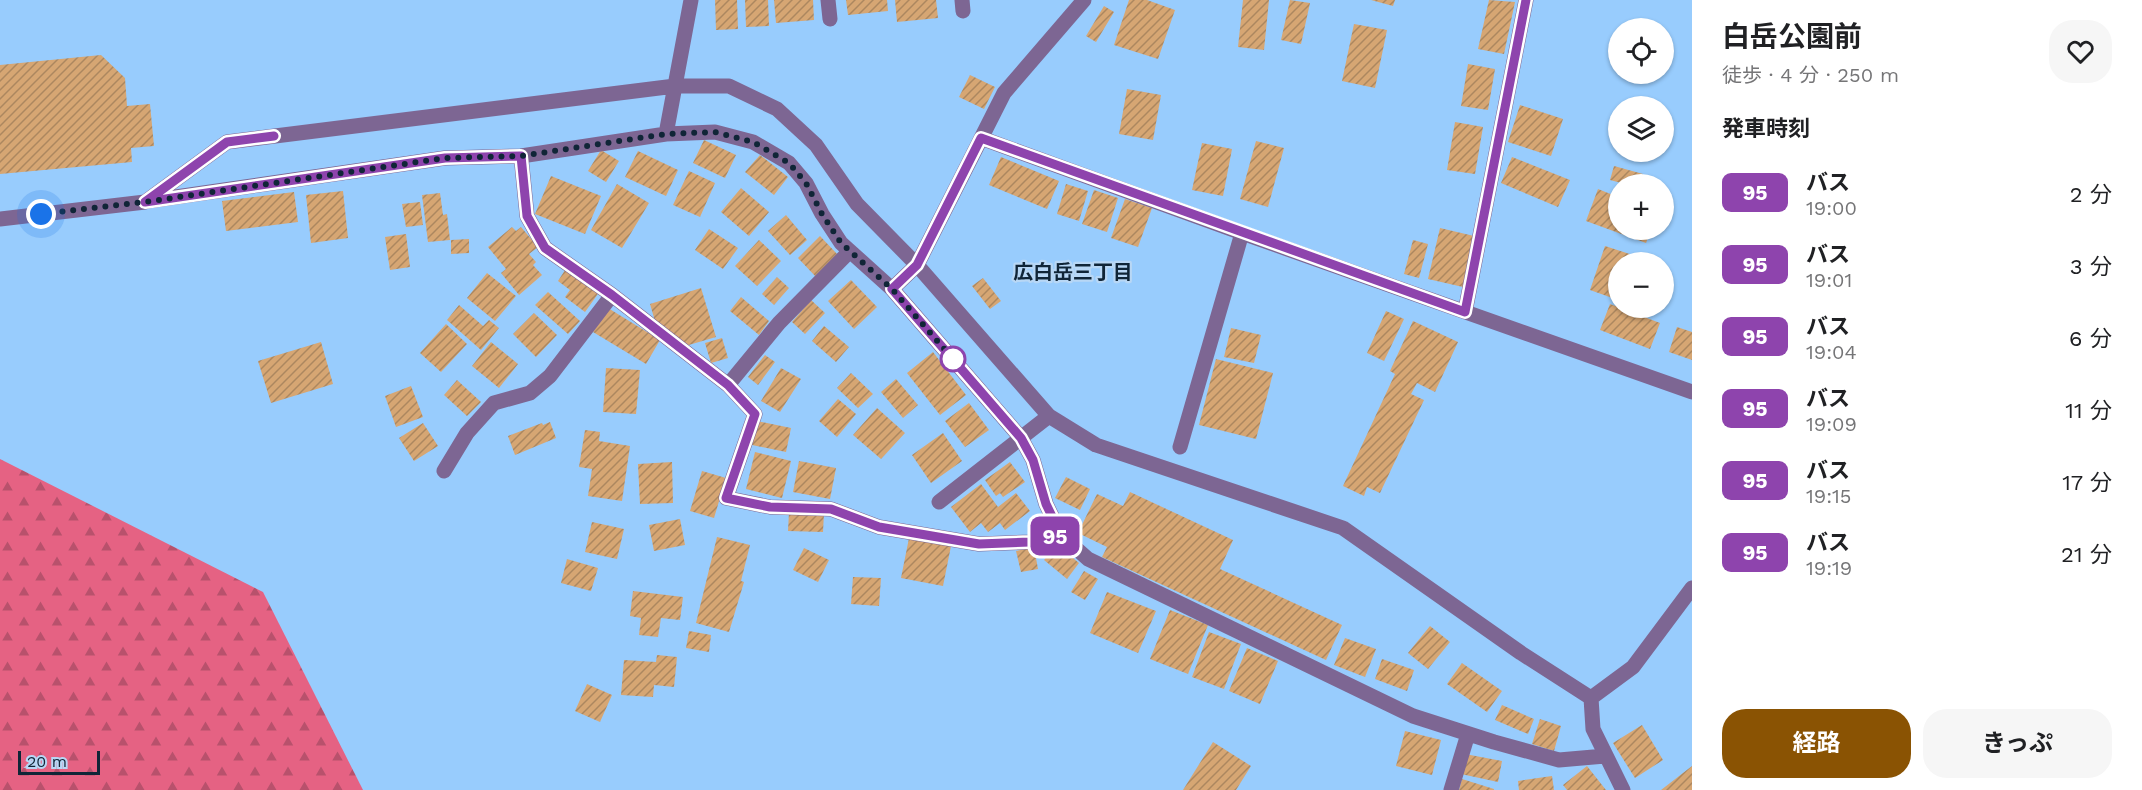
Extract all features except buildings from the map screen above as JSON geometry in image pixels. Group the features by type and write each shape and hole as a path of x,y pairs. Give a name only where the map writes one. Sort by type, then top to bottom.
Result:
{"street":[{"path":"666,134 691,0"},
{"path":"828,0 830,19"},
{"path":"903,278 1004,93 1084,0"},
{"path":"1465,312 1526,0"},
{"path":"145,202 227,142 675,86 729,86 777,109 816,145 857,204 903,278 1021,438 1033,460 1046,504 1061,535 1088,559 1413,716 1559,760 1605,756"},
{"path":"0,219 145,202 445,158 521,156 666,134 715,132 753,142 789,163 806,183 841,243 850,251 903,278 1049,416 1096,446 1342,528 1591,699"},
{"path":"981,138 1692,392"},
{"path":"521,156 527,216 545,248 612,295 728,385 755,414 726,498 770,507 831,509 879,527 979,544 1030,542 1061,535"},
{"path":"1180,447 1242,233"},
{"path":"728,385 779,323 850,251"},
{"path":"444,471 467,433 494,403 530,393 550,376 612,295"},
{"path":"939,502 1049,416"},
{"path":"1591,699 1633,667 1692,588"},
{"path":"1591,699 1593,729 1623,790"},
{"path":"1451,790 1468,734"}],"green space":[{"path":"0,459 263,592 363,790 0,790"}],"bus line":[{"name":"95","path":"274,136 227,142 145,202 445,158 521,156 527,216 545,248 612,295 728,385 755,414 726,498 770,507 831,509 879,527 979,544 1030,542 1061,535 1046,504 1033,460 1021,438 892,289 917,265 981,138 1465,312 1526,0"}],"district":[{"name":"広白岳三丁目","path":"1073,272"}],"route":[{"path":"41,214 145,202 445,158 521,156 666,134 715,132 753,142 789,163 806,183 841,243 892,289 953,359"}]}
